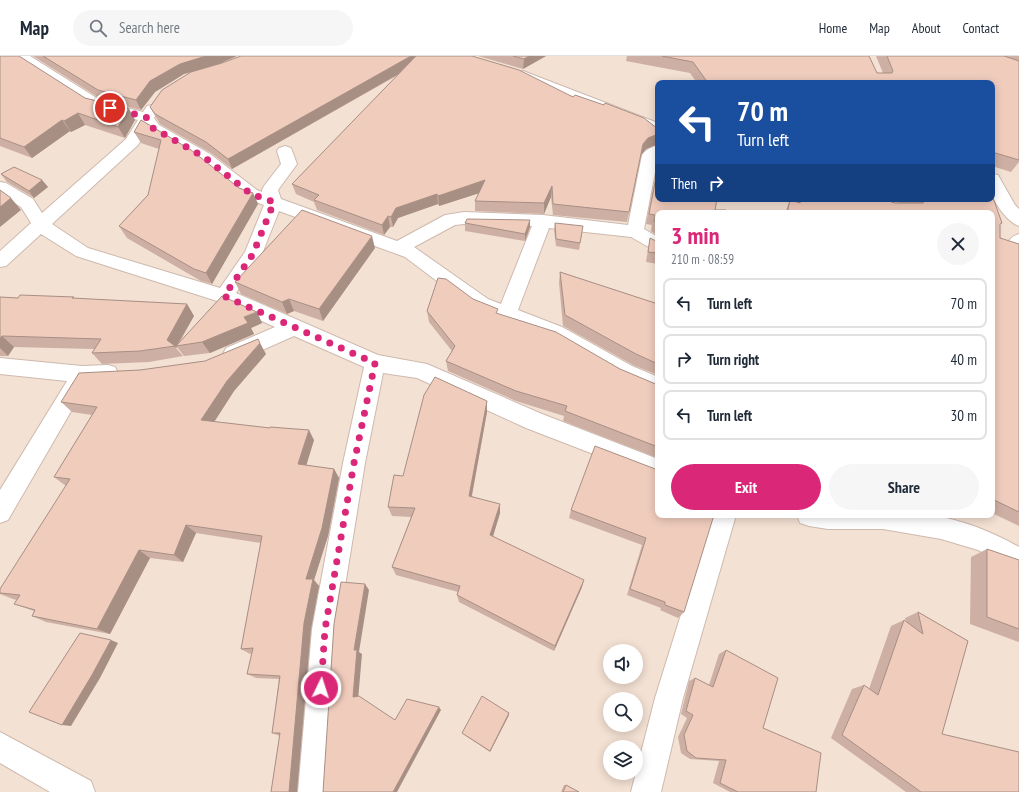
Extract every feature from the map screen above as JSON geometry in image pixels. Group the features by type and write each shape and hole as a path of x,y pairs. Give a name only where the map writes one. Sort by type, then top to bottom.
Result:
{"street":[{"path":"21,56 98,105 146,117 153,128 204,157 251,194 411,253 480,304 555,332 625,372 655,385"},
{"path":"510,71 532,78 655,127"},
{"path":"0,261 132,142 146,117 161,96"},
{"path":"224,296 253,254 274,202 270,190 289,164 285,151"},
{"path":"635,232 650,155 655,152"},
{"path":"995,184 1008,208 1019,220"},
{"path":"0,187 27,203 41,225 82,252 224,296 375,363 420,370 534,421 655,468"},
{"path":"399,248 451,219 477,218 543,221 635,232 655,242"},
{"path":"507,314 543,221"},
{"path":"218,360 295,327"},
{"path":"313,792 325,629 354,463 375,363"},
{"path":"0,366 82,374 127,372"},
{"path":"0,512 82,374"},
{"path":"646,792 669,698 723,518"},
{"path":"894,518 941,522 983,540 1019,560"},
{"path":"0,747 80,792"}],"shaded area":[{"path":"0,56 1019,56 1019,792 0,792"}],"building":[{"path":"0,56 19,56 85,98 129,109 118,127 78,113 64,121 62,120 24,147 0,138"},
{"path":"43,56 206,56 180,64 150,81 136,100 98,90"},
{"path":"241,56 411,56 228,159 206,142 155,114 150,107 162,90 191,72"},
{"path":"416,56 472,56 519,70 573,97 575,95 604,105 605,103 644,118 655,127 655,135 648,138 643,144 629,212 553,204 552,186 544,203 475,201 485,180 396,208 391,217 388,216 382,225 314,200 319,195 292,184"},
{"path":"513,56 529,56 524,59"},
{"path":"662,56 869,56 877,73 892,73 893,71 887,56 1004,56 1019,61 1019,160 995,153 995,80 706,80 693,62"},
{"path":"141,120 191,150 239,188 253,193 206,273 194,269 119,226 148,195 161,140 134,132"},
{"path":"14,167 42,180 29,191 1,174"},
{"path":"655,183 655,202 716,202 715,210 655,210 655,215 649,214"},
{"path":"0,190 11,198 0,207"},
{"path":"790,202 994,202 1002,223 1000,224 1000,238 1019,244 1019,512 995,500 995,210 788,210"},
{"path":"302,210 372,236 319,309 289,299 282,302 235,282"},
{"path":"467,219 530,220 525,234 465,223"},
{"path":"555,223 583,226 580,243 556,239"},
{"path":"650,238 655,240 655,253 648,252"},
{"path":"560,272 655,303 655,363 636,354 565,315"},
{"path":"438,278 446,279 473,299 498,309 496,313 556,332 620,369 655,384 655,446 565,411 567,406 516,391 446,361 455,346 427,311"},
{"path":"20,295 187,304 167,340 175,346 140,351 92,353 101,339 2,336 0,339 0,297 18,298"},
{"path":"222,296 257,312 244,317 248,323 202,342 176,346"},
{"path":"258,339 260,343 227,381 201,420 270,428 309,430 298,464 334,469 322,528 306,579 313,579 304,623 289,792 271,792 280,733 272,733 280,676 247,674 253,648 241,649 262,536 186,525 174,555 139,550 97,629 32,616 35,610 14,604 20,595 0,593 0,589 70,479 54,477 97,407 61,402 79,373 140,370 205,361"},
{"path":"435,377 487,401 469,496 500,504 490,535 584,580 555,646 457,595 460,586 392,567 415,508 388,507 394,475 403,476 424,395"},
{"path":"595,446 655,469 655,518 713,518 684,612 665,605 665,602 630,589 646,538 571,510"},
{"path":"987,549 1019,560 1019,629 987,617"},
{"path":"341,582 365,584 354,650 357,650 353,697 359,696 395,720 407,699 439,707 393,792 323,792 334,624"},
{"path":"918,612 968,641 942,734 1019,752 1019,792 921,792 842,735 864,685 878,695 904,620 923,634"},
{"path":"80,633 111,640 62,725 29,712"},
{"path":"726,650 778,678 763,728 821,753 816,792 738,792 720,783 726,760 696,758 687,751 684,735 693,715 686,711 695,678 713,687"},
{"path":"482,696 509,713 490,751 462,733"},
{"path":"566,785 579,792 563,792"}],"route":[{"path":"110,108 146,117 153,128 204,157 251,194 274,202 253,254 224,296 375,363 354,463 325,629 321,688"}]}
